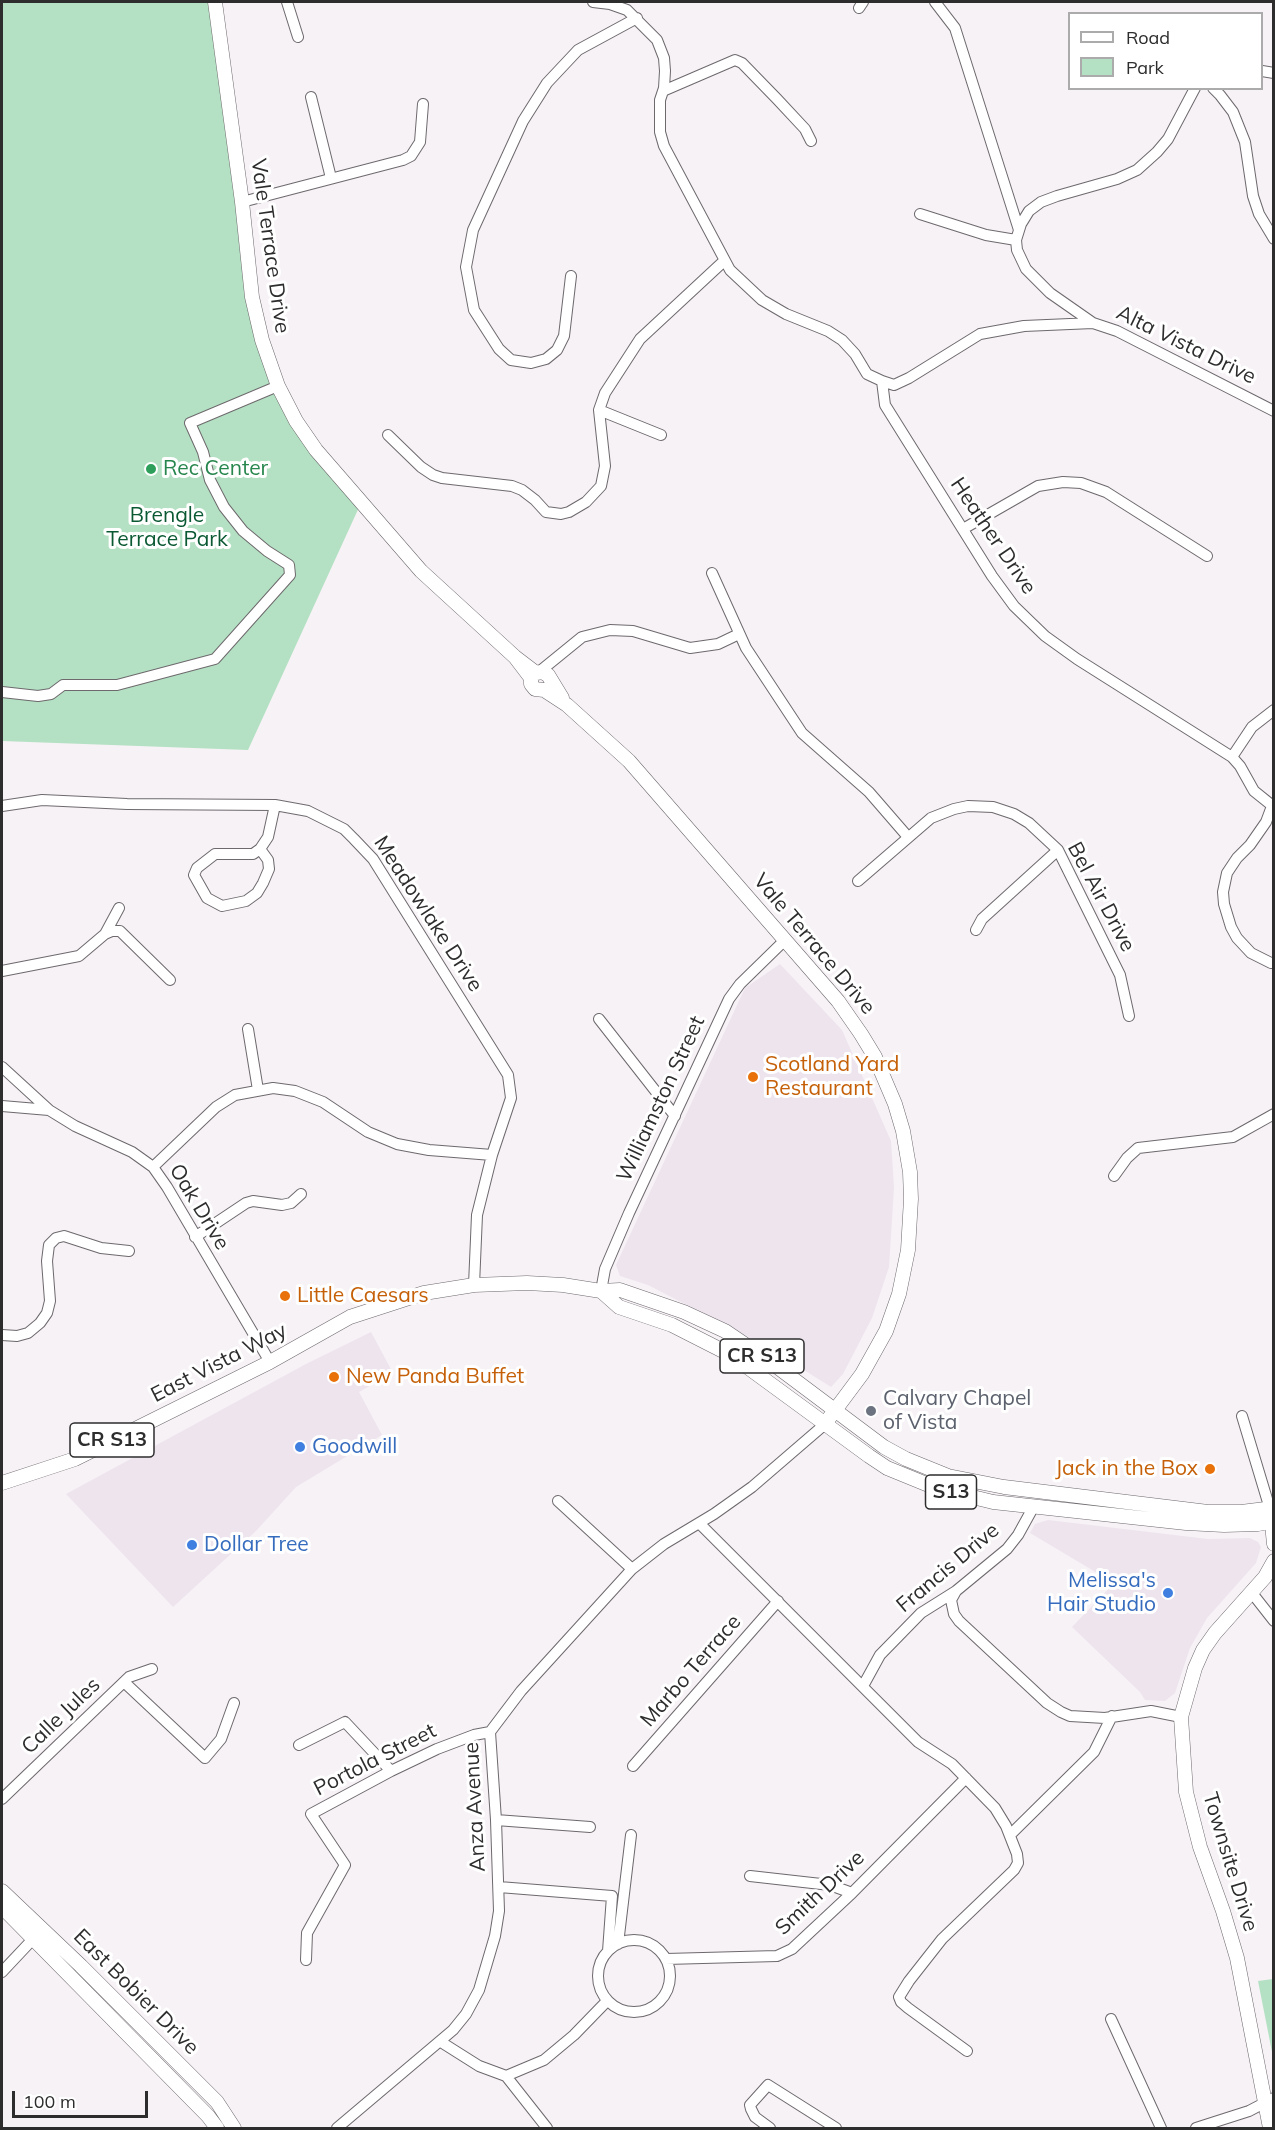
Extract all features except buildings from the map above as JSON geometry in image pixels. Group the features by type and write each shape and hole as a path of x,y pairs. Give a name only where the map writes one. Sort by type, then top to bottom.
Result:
{"main road":[{"name":"Vale Terrace Drive","path":"215,2 242,202 252,297 262,340 278,386 296,421 316,450 421,571 515,657 542,678 567,705 629,761 838,1001 875,1057 896,1104 910,1172 911,1199 908,1250 899,1294 886,1331 862,1374 824,1425"},
{"name":"East Vista Way","path":"2,1483 75,1459 270,1362 350,1317 424,1293 474,1285 536,1284 601,1291 620,1290 656,1301 725,1331 768,1360 884,1447 930,1471 1004,1487 1208,1512 1272,1515"},
{"name":"CR S13","path":"601,1291 619,1307 672,1325 731,1355 777,1387 824,1425"},
{"name":"S13","path":"824,1425 894,1471 936,1488 993,1502 1224,1525 1272,1515"},
{"path":"993,1502 1015,1497 1066,1502 1071,1499 1071,1494"},
{"path":"1272,1515 1274,1544"},
{"name":"Townsite Drive","path":"1270,2128 1269,2100 1237,1958 1200,1847 1186,1792 1181,1717 1195,1668 1203,1650 1215,1633 1265,1577 1274,1561"},
{"name":"East Bobier Drive","path":"2,1891 81,1966 217,2102 234,2128"},
{"name":"East Bobier Drive","path":"2,1907 208,2116 217,2128"}],"street":[{"path":"287,2 298,37"},
{"path":"593,2 610,4 627,10 657,40 666,71 660,100 660,132 664,146 730,270 762,300 842,340 855,354 867,374 882,381"},
{"path":"935,2 955,28 1017,235 1019,257 1034,279 1055,297 1093,323"},
{"path":"571,276 564,336 557,350 546,359 531,363 511,360 499,349 474,310 466,267 473,230 523,121 547,83 578,50 637,18"},
{"path":"663,91 735,60 742,63 805,129 811,141"},
{"path":"1017,235 1027,214 1041,202 1117,180 1149,161 1168,139 1194,90"},
{"path":"1215,90 1233,112 1245,142 1253,196 1259,214 1274,239"},
{"path":"311,97 331,178"},
{"path":"242,202 404,160 411,156 420,142 423,104"},
{"path":"920,214 986,234 1017,235"},
{"path":"388,435 420,467 433,475 512,486 522,490 546,512 561,514 569,512 586,501 601,486 605,466 599,410 605,393 640,339 724,261"},
{"name":"Alta Vista Drive","path":"882,381 894,385 909,378 980,334 1024,326 1093,323 1117,331 1274,411"},
{"name":"Heather Drive","path":"882,381 885,405 992,576 1014,606 1045,636 1077,659 1232,757"},
{"path":"2,692 38,696 51,694 63,685 117,685 215,659 253,617 290,575 289,566 243,531 224,507 210,480 190,423 278,386"},
{"path":"599,410 661,435"},
{"path":"963,530 1038,486 1063,482 1081,483 1106,492 1207,556"},
{"path":"712,573 746,648 802,733 869,792 908,837"},
{"path":"542,678 582,637 610,630 633,631 690,648 718,644 739,634"},
{"path":"1271,963 1251,953 1237,938 1224,904 1223,892 1227,873 1261,830 1273,807 1254,791 1240,766 1232,757 1252,727 1274,710"},
{"name":"Meadowlake Drive","path":"2,806 42,800 128,804 276,805 308,811 344,829 373,859 508,1075 511,1098 492,1155 477,1215 474,1285"},
{"path":"260,849 268,860 269,869 257,893 246,901 222,906 207,897 194,875 197,868 215,854 253,854 260,849 268,837 276,805"},
{"name":"Bel Air Drive","path":"858,881 931,818 954,808 993,807 1014,814 1029,823 1058,850 1120,975 1129,1016"},
{"path":"976,930 982,919 1058,850"},
{"path":"105,934 119,908"},
{"path":"2,971 79,956 105,934 120,931 170,980"},
{"name":"Williamston Street","path":"601,1291 605,1269 729,999 740,984 784,940"},
{"path":"599,1019 675,1116"},
{"path":"248,1029 258,1090"},
{"name":"Oak Drive","path":"2,1067 49,1110 75,1126 132,1152 153,1167 270,1362"},
{"path":"153,1167 216,1107 236,1095 273,1088 295,1091 322,1102 368,1132 398,1144 429,1150 492,1155"},
{"path":"2,1106 49,1110"},
{"path":"1114,1176 1127,1158 1138,1148 1233,1137 1274,1114"},
{"path":"195,1237 246,1203 253,1201 282,1205 291,1203 301,1194"},
{"path":"2,1335 18,1336 28,1333 40,1323 47,1313 50,1300 47,1261 50,1245 56,1238 64,1236 101,1248 129,1251"},
{"path":"1242,1416 1272,1515"},
{"name":"Anza Avenue","path":"337,2128 441,2042 466,2014 477,1996 486,1972 499,1911 490,1732 522,1691 632,1569 664,1544 752,1487 824,1425"},
{"path":"558,1501 632,1569"},
{"name":"Francis Drive","path":"863,1686 880,1655 921,1613 956,1591 1006,1549 1018,1535 1034,1506"},
{"path":"699,1523 918,1742 952,1764 966,1778 995,1808 1010,1835 1017,1854 1018,1863 1014,1870 942,1939 899,1997 908,2008 968,2051"},
{"path":"956,1591 951,1600 954,1614 959,1621 1047,1703 1070,1716 1105,1718 1151,1711 1181,1717"},
{"path":"1252,1593 1274,1620"},
{"name":"Marbo Terrace","path":"633,1766 778,1601"},
{"name":"Calle Jules","path":"2,1799 129,1677 152,1669"},
{"path":"124,1682 205,1758 221,1739 234,1703"},
{"path":"1010,1835 1094,1752 1112,1716"},
{"path":"299,1745 345,1722 391,1771"},
{"name":"Portola Street","path":"306,1960 307,1933 345,1865 312,1814 437,1749 474,1735 490,1732"},
{"name":"Smith Drive","path":"666,1959 777,1956 792,1949 852,1893 966,1778"},
{"path":"496,1820 590,1827"},
{"path":"618,1944 631,1834"},
{"path":"750,1876 830,1885 852,1893"},
{"path":"499,1887 612,1896 609,1951"},
{"path":"2,1972 33,1939"},
{"path":"640,1941 650,1944 666,1959 670,1970 670,1982 666,1993 650,2009 627,2012 616,2008 601,1992 598,1970 602,1960 618,1944 640,1941"},
{"path":"506,2076 544,2060 574,2035 607,2001"},
{"path":"1111,2019 1161,2128"},
{"path":"441,2042 479,2066 506,2076 547,2128"},
{"path":"770,2128 755,2117 750,2105 768,2085 836,2128"},
{"path":"1196,2128 1249,2111 1269,2100"}],"shaded area":[{"path":"780,964 842,1030 891,1141 894,1187 889,1267 872,1318 843,1374 831,1387 766,1346 648,1285 620,1276 616,1265 745,988"},
{"path":"371,1332 393,1373 359,1392 382,1435 296,1487 256,1531 173,1607 66,1494 306,1364"},
{"path":"1048,1520 1208,1539 1250,1538 1258,1542 1261,1547 1256,1563 1207,1618 1190,1648 1175,1693 1165,1701 1145,1700 1140,1692 1072,1627 1114,1583 1030,1533 1035,1524"}],"green space":[{"name":"Brengle Terrace Park","path":"2,2 214,2 254,309 278,386 361,503 248,750 2,741"},
{"path":"1274,1979 1273,2057 1258,1981"}],"place":[{"name":"Rec Center","path":"151,469"},
{"name":"Scotland Yard Restaurant","path":"753,1077"},
{"name":"Little Caesars","path":"285,1296"},
{"name":"New Panda Buffet","path":"334,1377"},
{"name":"Calvary Chapel of Vista","path":"871,1411"},
{"name":"Goodwill","path":"300,1447"},
{"name":"Jack in the Box","path":"1210,1469"},
{"name":"Dollar Tree","path":"192,1545"},
{"name":"Melissa's Hair Studio","path":"1168,1593"}]}
